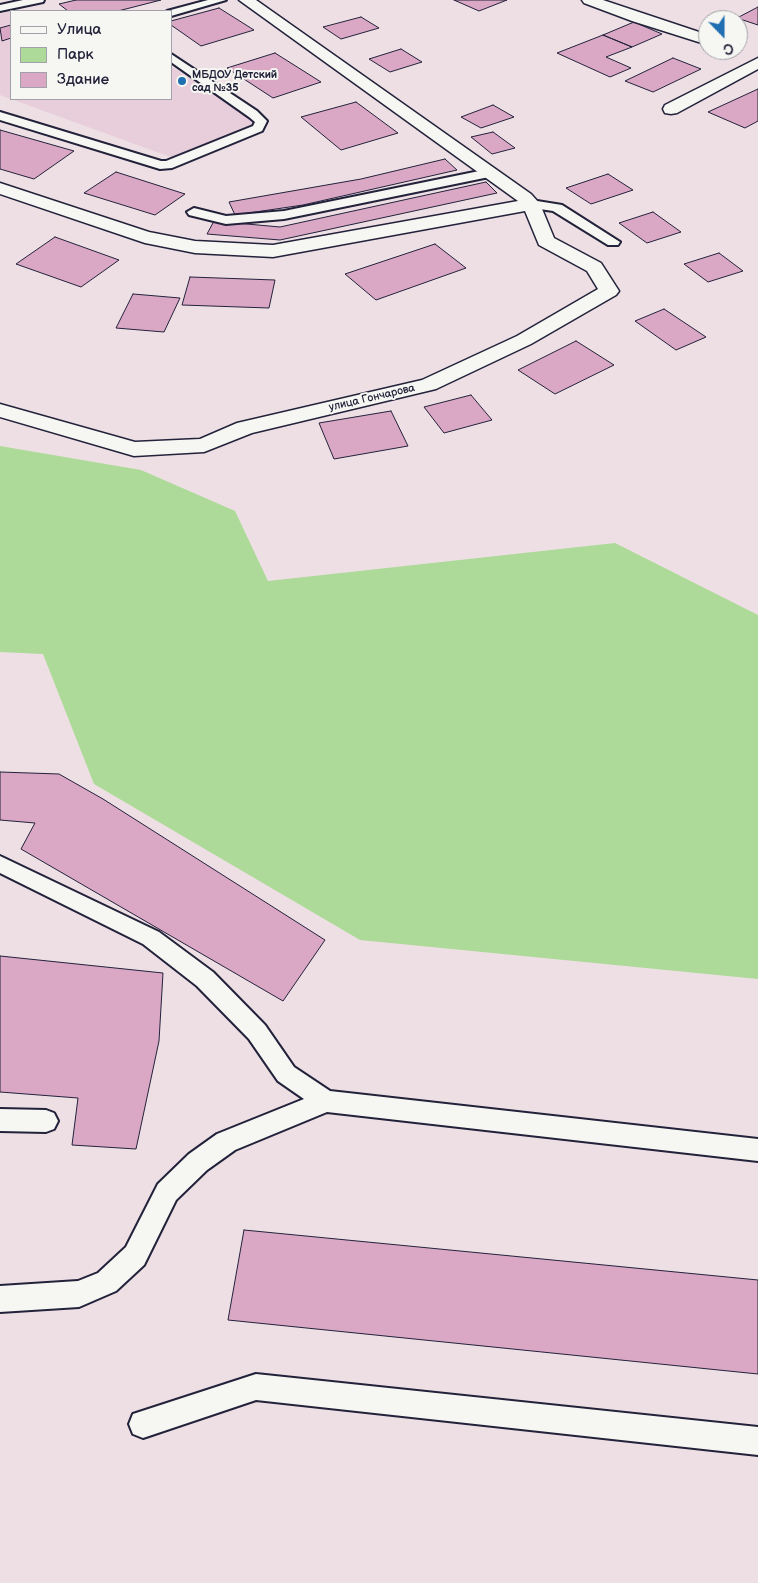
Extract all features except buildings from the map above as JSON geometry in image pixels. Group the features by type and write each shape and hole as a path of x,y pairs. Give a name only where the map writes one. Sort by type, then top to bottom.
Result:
{"street":[{"path":"246,0 531,204"},
{"path":"589,0 698,37"},
{"path":"671,109 758,63"},
{"path":"0,188 145,237 195,247 273,251 531,204"},
{"name":"улица Гончарова","path":"0,410 134,449 204,445 245,428 429,385 524,340 609,291 594,267 546,241 531,204"}],"lane":[{"path":"172,13 221,0"},
{"path":"0,8 36,1"},
{"path":"0,116 160,165 168,165 258,128 260,122 253,114 172,58"},
{"path":"194,212 226,220 284,215 489,173"},
{"path":"531,204 557,208 613,242"},
{"path":"0,864 151,938 205,979 257,1032 286,1074 326,1101 758,1150"},
{"path":"0,1299 79,1294 107,1282 135,1256 167,1192 198,1162 226,1142 326,1101"},
{"path":"0,1120 46,1121"},
{"path":"143,1424 256,1387 758,1441"}],"shaded area":[{"path":"10,11 10,99 0,95 0,14"},
{"name":"МБДОУ Детский сад №35","path":"172,67 256,123 176,159 14,100 172,100"}],"green space":[{"path":"0,446 141,470 235,511 268,581 615,543 758,615 758,979 360,940 94,784 43,654 0,652"}],"place":[{"name":"МБДОУ Детский сад №35","path":"182,81"}]}
